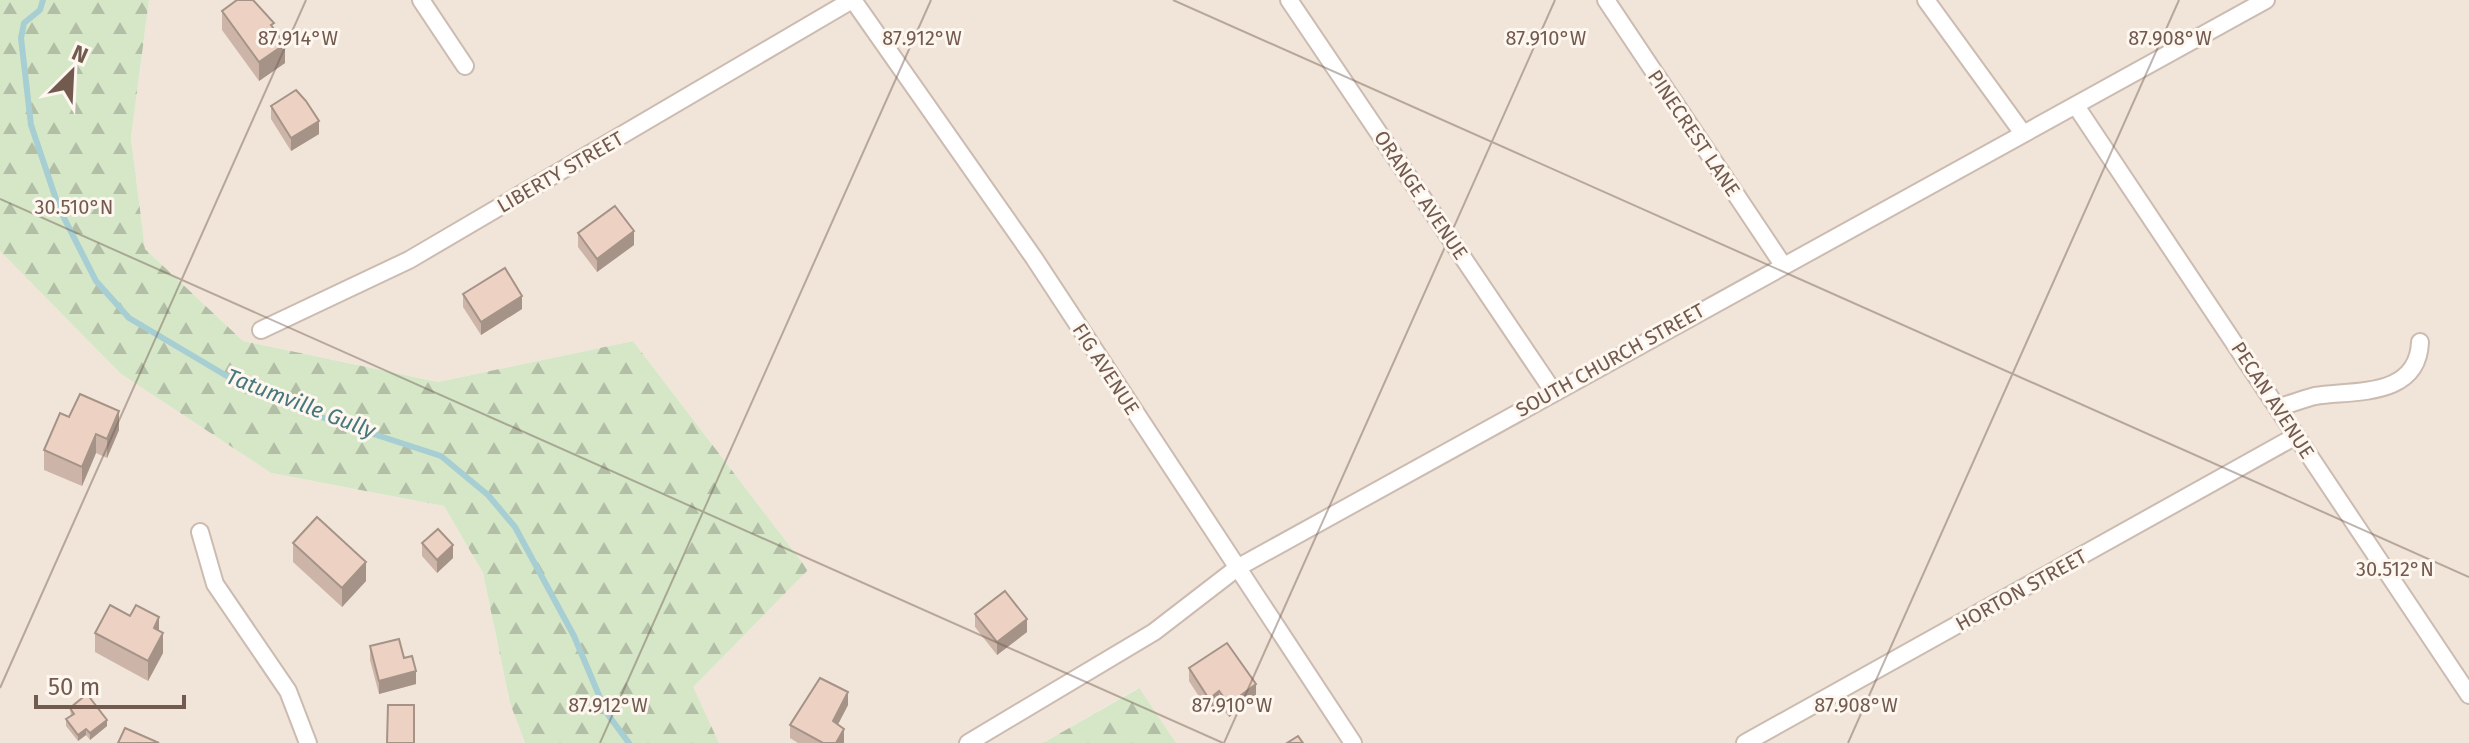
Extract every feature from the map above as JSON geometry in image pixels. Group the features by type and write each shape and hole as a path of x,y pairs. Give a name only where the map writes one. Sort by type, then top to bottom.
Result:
{"street":[{"path":"421,0 465,66"},
{"name":"LIBERTY STREET","path":"261,330 409,260 853,0"},
{"name":"FIG AVENUE","path":"853,0 1034,258 1353,743"},
{"name":"ORANGE AVENUE","path":"1289,0 1553,391"},
{"name":"PINECREST LANE","path":"1606,0 1783,265"},
{"path":"1926,0 2022,132"},
{"name":"SOUTH CHURCH STREET","path":"968,743 1154,632 1237,568 2266,0"},
{"name":"PECAN AVENUE","path":"2076,106 2469,695"},
{"path":"2279,407 2314,397 2379,390 2412,370 2419,358 2420,342"},
{"name":"HORTON STREET","path":"1745,743 2296,436"},
{"path":"200,532 215,584 288,691 308,743"}],"shaded area":[{"path":"149,0 2469,0 2469,743 1176,743 1138,688 1043,743 719,743 692,687 808,570 633,341 438,382 243,341 145,249 131,138"},
{"path":"0,251 121,374 271,473 444,506 483,573 510,703 525,743 0,743"}],"green space":[{"path":"0,0 149,0 131,138 145,249 243,341 438,382 633,341 808,570 693,687 719,743 525,743 510,703 483,573 444,506 271,473 121,374 0,251"},
{"path":"1139,688 1176,743 1043,743"}],"building":[{"path":"237,0 253,0 274,23 271,25 285,44 259,62 222,11"},
{"path":"296,90 319,121 291,138 271,106"},
{"path":"615,206 634,231 597,259 578,233"},
{"path":"505,268 522,296 481,322 463,294"},
{"path":"80,394 119,411 107,439 96,434 82,467 44,450 60,413 69,417"},
{"path":"317,517 366,562 342,588 293,543"},
{"path":"438,529 453,545 437,560 422,543"},
{"path":"1005,591 1027,619 997,642 975,614"},
{"path":"110,605 130,616 136,605 159,617 154,628 163,633 148,661 95,633"},
{"path":"399,639 404,658 412,656 416,671 379,681 370,646"},
{"path":"1227,643 1256,684 1229,704 1219,691 1209,699 1189,668"},
{"path":"820,678 848,692 833,721 844,729 836,743 823,743 790,725"},
{"path":"87,694 107,720 90,733 86,729 78,735 66,719 74,714 70,708"},
{"path":"388,705 414,705 414,743 387,743"},
{"path":"125,728 159,743 118,743"},
{"path":"1298,736 1303,743 1287,743"}],"waterway":[{"name":"Tatumville Gully","path":"43,0 40,10 24,23 21,38 31,125 59,208 96,281 129,318 242,385 303,411 441,456 488,495 515,527 574,636 606,712 629,743"}]}
